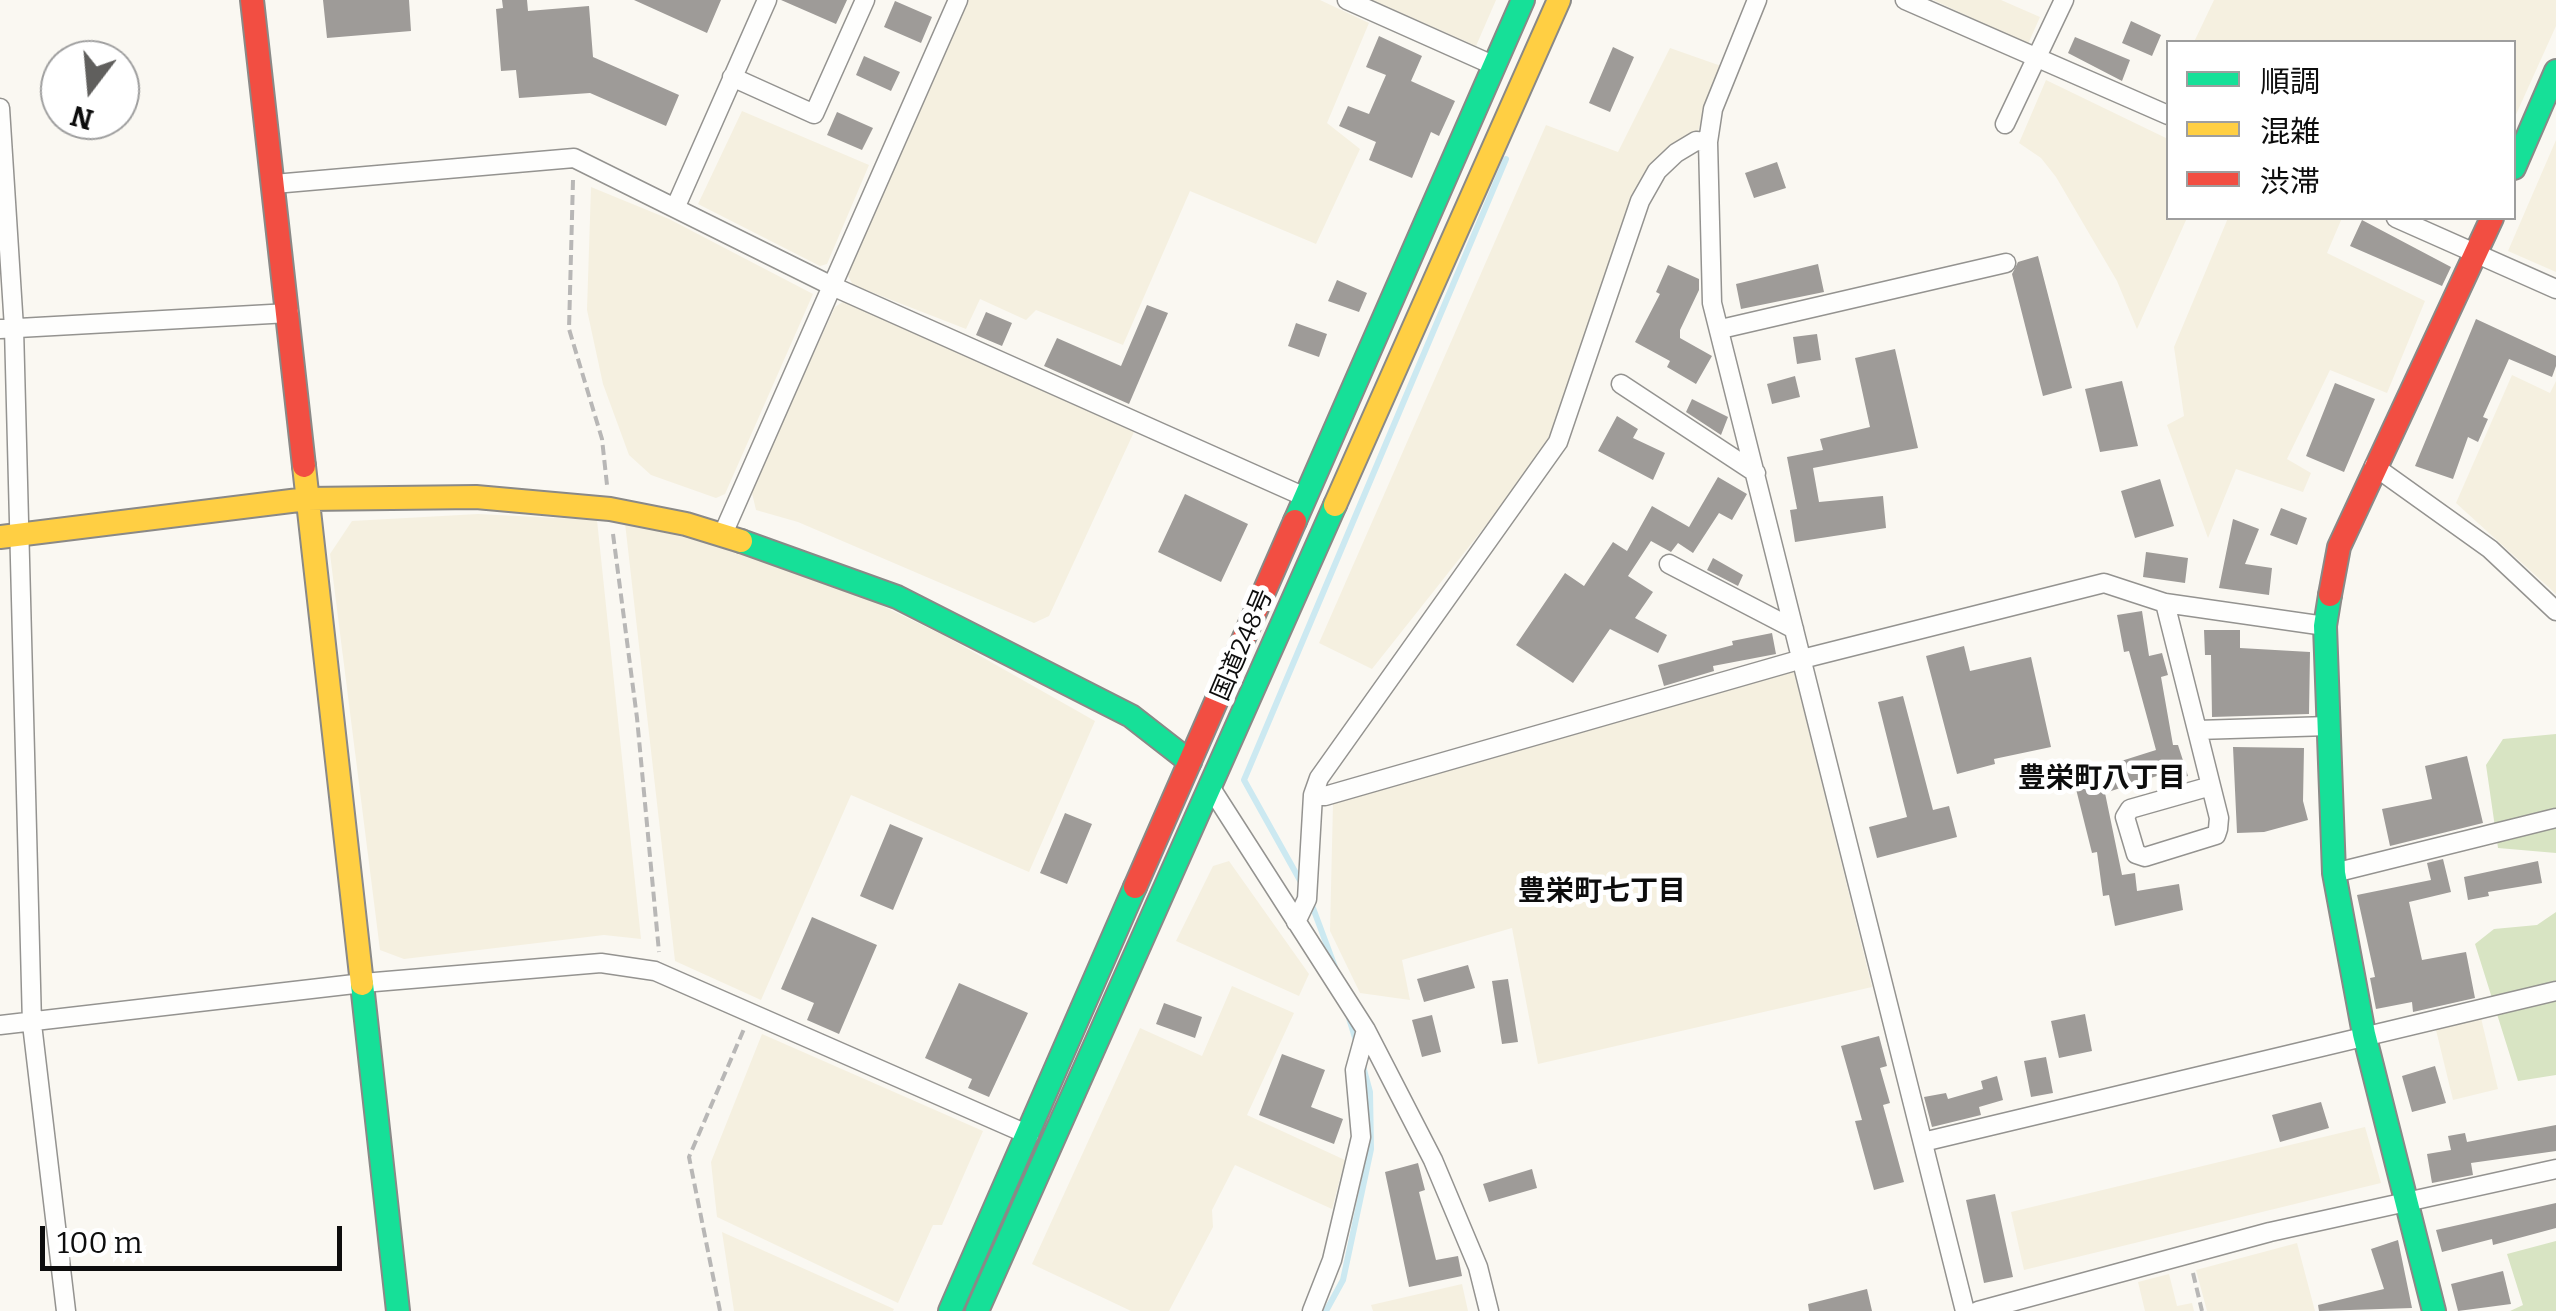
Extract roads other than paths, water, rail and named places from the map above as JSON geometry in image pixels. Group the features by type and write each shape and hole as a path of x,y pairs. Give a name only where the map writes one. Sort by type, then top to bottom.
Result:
{"main road":[{"path":"252,0 398,1311"},
{"name":"国道248号","path":"950,1311 1523,0"},
{"name":"国道248号","path":"977,1311 1559,0"},
{"path":"2516,163 2556,71"},
{"path":"2434,1311 2364,1034 2334,873 2325,626 2339,548 2491,220"},
{"path":"10,535 306,499 476,498 610,509 686,524 819,566 980,636 1131,716 1190,762"}],"street":[{"path":"676,206 767,0"},
{"path":"732,77 814,114 865,0"},
{"path":"722,536 958,0"},
{"path":"1347,0 1496,66"},
{"path":"1757,0 1713,109 1708,142 1712,304 1965,1311"},
{"path":"1905,0 2166,114"},
{"path":"2006,124 2064,0"},
{"path":"0,108 10,535 32,1024 66,1311"},
{"path":"1296,922 1307,900 1313,795 1319,778 1558,442 1640,201 1657,170 1686,147 1708,142"},
{"path":"274,184 574,158 832,286 1304,497"},
{"path":"2400,220 2556,289"},
{"path":"1721,329 2006,263"},
{"path":"7,328 289,312"},
{"path":"1620,384 1756,473"},
{"path":"2374,466 2490,549 2556,611"},
{"path":"1669,564 1794,630"},
{"path":"1313,795 1325,796 1802,658 2104,583 2165,604 2325,626"},
{"path":"2165,604 2197,730 2211,786 2219,818 2216,835 2145,857 2136,854 2125,817 2130,810 2211,786"},
{"path":"2197,730 2328,726"},
{"path":"1190,762 1212,789 1366,1030 1433,1160 1478,1267 1490,1311"},
{"path":"2334,873 2556,818"},
{"path":"0,1024 32,1024 363,983 601,962 655,971 750,1016 1029,1135"},
{"path":"1924,1142 2556,991"},
{"path":"1312,1311 1332,1260 1361,1137 1355,1070 1366,1030"},
{"path":"1978,1311 2189,1254 2556,1169"}],"waterway":[{"path":"1302,884 1244,780 1506,159"},
{"path":"1310,900 1335,967"},
{"path":"1349,1018 1357,1044"},
{"path":"1326,1311 1343,1280 1371,1149 1370,1092 1363,1066"}],"district":[{"name":"豊栄町八丁目","path":"2102,779"},
{"name":"豊栄町七丁目","path":"1602,892"}]}
